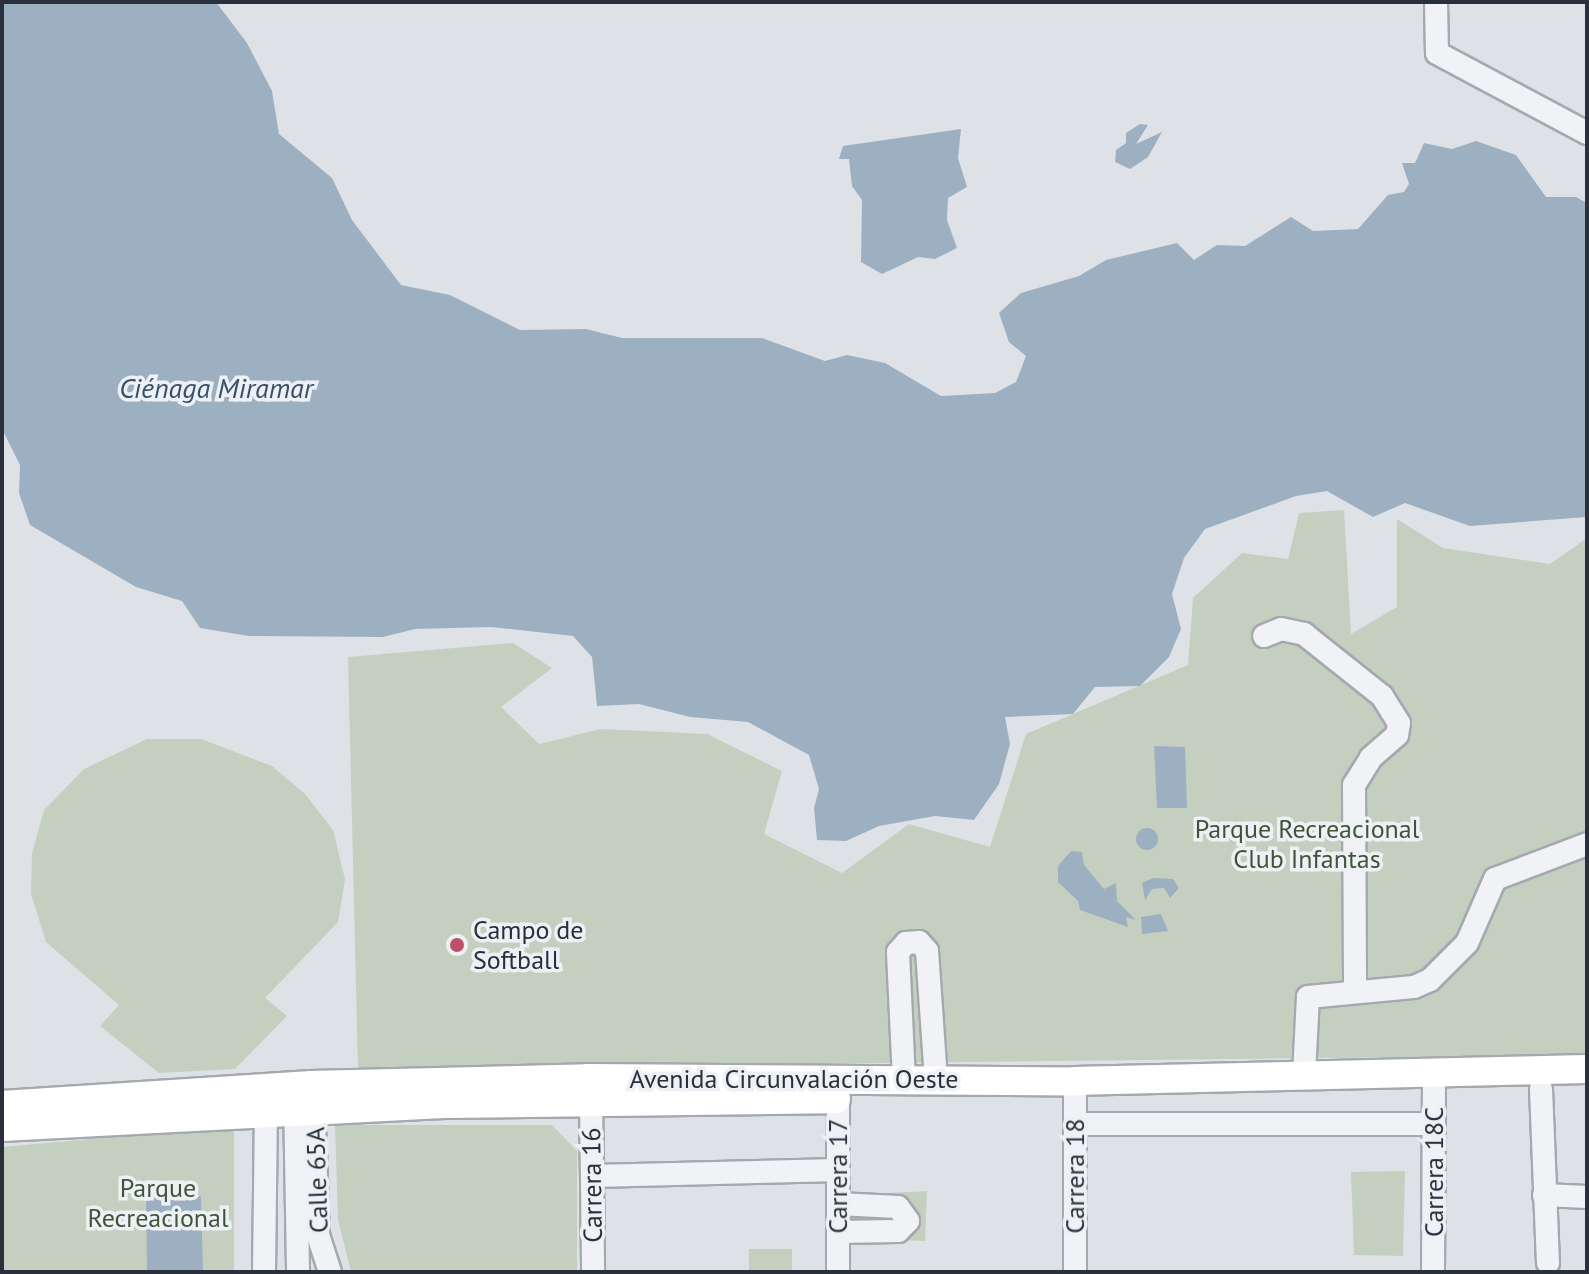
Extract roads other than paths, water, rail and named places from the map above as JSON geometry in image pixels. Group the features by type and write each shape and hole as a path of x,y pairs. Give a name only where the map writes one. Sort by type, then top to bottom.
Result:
{"main road":[{"name":"Avenida Circunvalación Oeste","path":"2,1105 304,1098 591,1099 838,1089 1434,1082 1587,1069"},
{"name":"Avenida Circunvalación Oeste","path":"2,1127 266,1111 304,1098 588,1078 838,1089 904,1080 1075,1088 1304,1075 1587,1089"}],"street":[{"path":"1436,2 1437,53 1587,133"},
{"path":"1264,636 1281,629 1304,634 1382,696 1399,723 1397,735 1371,758 1354,785 1350,823 1355,992"},
{"path":"1304,1075 1308,997 1430,980 1467,943 1495,879 1587,844"},
{"path":"904,1080 898,952 906,943 919,942 927,951 936,1080"},
{"name":"Carrera 18C","path":"1433,1272 1434,1082"},
{"name":"Carrera 18","path":"1075,1088 1075,1272"},
{"name":"Carrera 17","path":"838,1089 838,1272"},
{"path":"1541,1089 1548,1263"},
{"path":"298,1272 304,1098"},
{"name":"Calle 65A","path":"304,1098 318,1235 330,1272"},
{"name":"Carrera 16","path":"591,1099 593,1272"},
{"path":"264,1272 266,1111"},
{"path":"1075,1124 1434,1124"},
{"path":"593,1176 838,1170"},
{"path":"1544,1195 1587,1197"},
{"path":"838,1204 898,1207 908,1221 898,1231 838,1232"}],"water":[{"name":"Ciénaga Miramar","path":"2,2 216,2 247,43 272,91 279,134 332,178 352,220 401,285 450,295 520,330 586,329 622,338 762,338 825,361 847,355 885,363 941,396 995,393 1016,382 1026,356 1009,342 999,313 1021,293 1079,276 1106,260 1177,243 1194,260 1217,245 1245,246 1291,217 1313,231 1358,229 1388,195 1404,192 1409,184 1402,163 1415,163 1424,143 1452,149 1476,141 1516,155 1546,197 1576,197 1587,203 1587,517 1470,526 1405,503 1373,517 1327,491 1296,496 1205,529 1184,558 1172,594 1181,629 1169,657 1140,686 1095,687 1073,714 1005,717 1010,744 999,784 974,820 935,816 879,826 846,841 817,840 814,808 819,789 809,755 748,722 690,717 639,704 597,706 592,657 573,636 491,627 415,629 383,637 249,636 200,628 182,601 136,587 30,525 19,493 20,465 4,433 2,411"},
{"path":"1140,124 1148,125 1136,144 1162,132 1148,157 1130,169 1115,162 1116,150 1126,143 1126,133"},
{"path":"961,129 958,158 967,187 948,198 947,220 957,248 935,259 918,257 882,274 861,262 862,200 852,186 849,159 839,159 843,146"},
{"path":"1154,746 1185,747 1187,808 1157,808"},
{"path":"1147,828 1155,831 1158,839 1155,847 1147,850 1139,847 1136,839 1139,831"},
{"path":"1071,851 1082,852 1084,865 1104,889 1116,883 1117,901 1136,920 1126,917 1128,927 1080,910 1078,901 1058,882 1058,866"},
{"path":"1153,878 1173,879 1179,888 1170,898 1164,888 1152,889 1145,900 1142,883"},
{"path":"1161,914 1168,931 1142,934 1141,917"},
{"path":"201,1196 203,1272 147,1272 146,1198"}],"place":[{"name":"Campo de Softball","path":"457,945"}],"park label":[{"name":"Parque Recreacional Club Infantas","path":"1307,844"},
{"name":"Parque Recreacional","path":"158,1203"}]}
